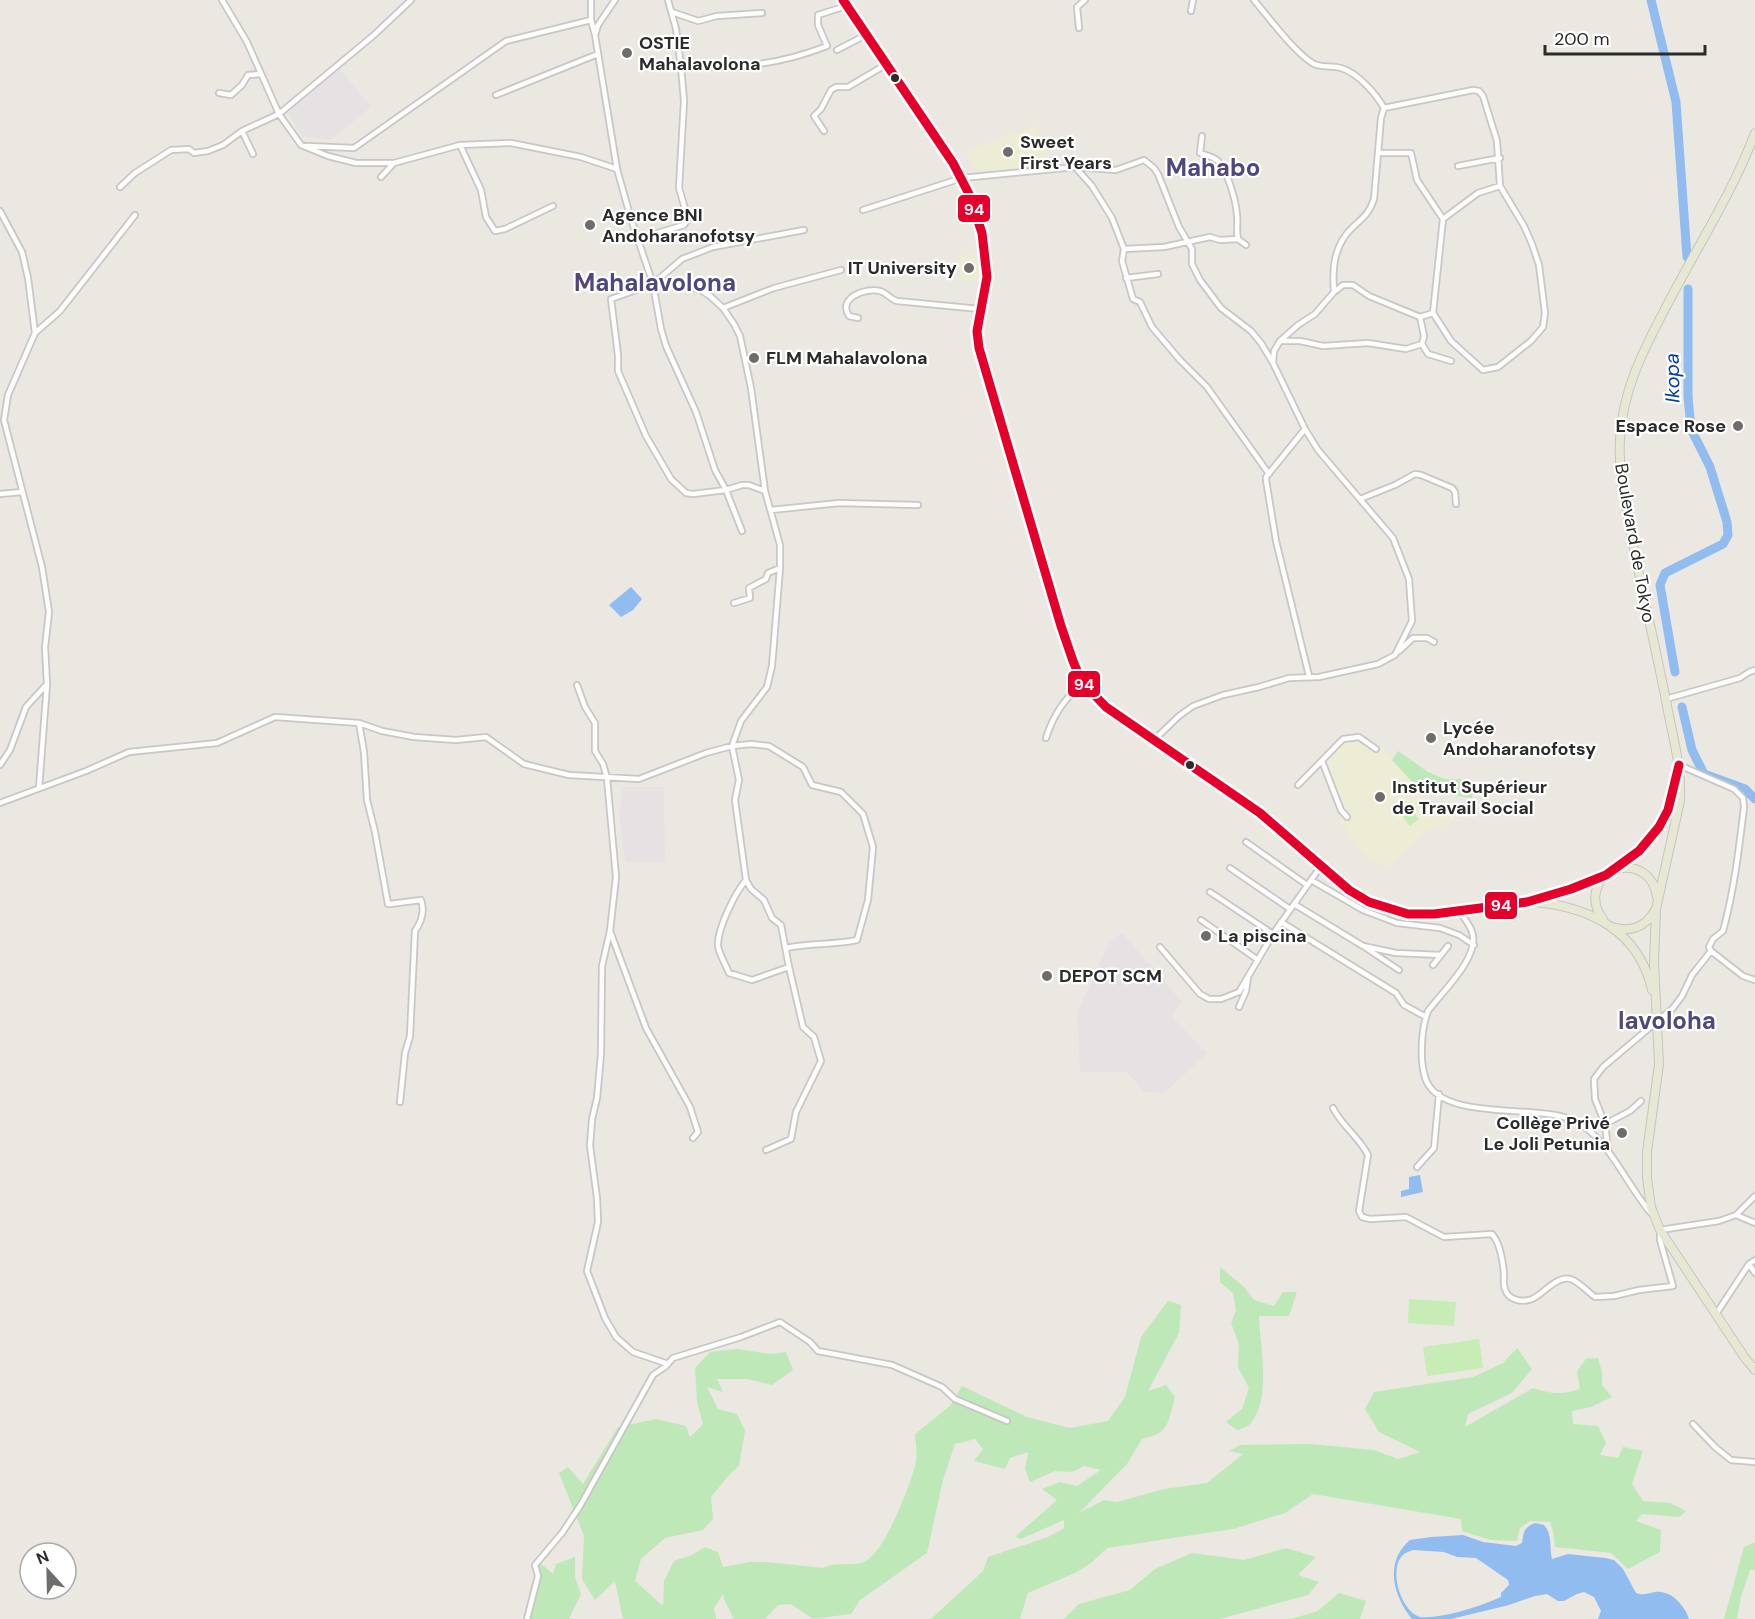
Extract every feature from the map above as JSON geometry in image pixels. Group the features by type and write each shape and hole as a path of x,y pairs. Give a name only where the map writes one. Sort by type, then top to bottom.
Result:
{"main road":[{"path":"845,3 962,178 976,212 987,277 977,331 979,348 1061,627 1082,682 1106,707 1260,813 1349,890 1387,909 1421,915 1527,902 1606,875 1639,851 1659,826 1668,810 1679,765"},
{"name":"Boulevard de Tokyo","path":"1657,905 1680,801 1681,784 1666,699 1620,479 1620,438 1626,399 1641,355 1720,209 1747,155 1755,133"},
{"path":"1615,869 1631,868 1645,874 1655,886 1657,905 1654,962 1659,1064 1647,1152 1648,1188 1654,1217 1660,1230 1745,1359 1755,1370"},
{"path":"1606,875 1597,887 1595,901 1599,915 1630,943 1637,953 1650,983 1657,1017"},
{"path":"1527,902 1572,908 1624,930 1639,927 1647,922 1657,905"}],"street":[{"path":"222,0 247,42 279,114 301,145 328,156 356,163 394,163 460,145 511,143 581,157 617,169"},
{"path":"120,188 135,173 171,150 189,149 194,153 208,151 223,145 242,131 279,114 374,35 411,0"},
{"path":"591,0 591,20 617,169 638,238 655,283 661,329 666,346 696,412 715,470 726,490 742,531"},
{"path":"595,35 598,25 615,0"},
{"path":"638,238 684,225 688,219 679,188 684,101 681,67 668,0"},
{"path":"1079,28 1077,7 1085,0"},
{"path":"1191,11 1193,0"},
{"path":"1254,0 1282,33 1313,63 1342,68 1356,76 1384,108 1371,209 1342,240 1337,249 1333,277 1334,292"},
{"path":"681,67 766,65 799,57 827,46 818,24 818,15 845,3"},
{"path":"672,12 698,21 717,16 762,14"},
{"path":"301,145 354,148 506,41 591,20"},
{"path":"837,50 866,35"},
{"path":"496,95 598,54"},
{"path":"824,131 814,116 822,109 831,90 836,87 848,87 887,64"},
{"path":"219,93 231,95 242,85 248,75 261,74"},
{"path":"1379,153 1411,153 1417,180 1443,219 1433,313 1451,341 1483,370 1498,367 1531,341 1543,327 1545,304 1539,265 1524,226 1500,186 1500,158 1489,109 1479,91 1473,90 1384,108"},
{"path":"242,131 253,154"},
{"path":"1202,136 1200,153 1217,160 1235,200 1238,218 1235,230 1238,239 1246,245"},
{"path":"460,145 481,190 486,217 495,231 505,229 553,206"},
{"path":"1458,166 1500,158"},
{"path":"863,210 962,178 1075,167 1116,170 1144,160 1154,168 1179,227 1192,249 1192,264 1200,280 1221,308 1251,331 1261,343 1318,450 1393,538 1409,579 1412,621 1395,655"},
{"path":"381,177 394,163"},
{"path":"1075,167 1092,186 1112,218 1124,249 1122,261 1133,298 1140,302 1152,327 1207,387 1269,474"},
{"path":"1443,219 1478,194 1500,186"},
{"path":"0,211 22,252 28,278 35,333"},
{"path":"39,788 47,684 45,647 49,612 42,567 4,420 4,405 35,333 60,311 135,215"},
{"path":"655,283 682,259 713,248 804,230"},
{"path":"1124,249 1164,247 1210,237 1220,240 1238,239"},
{"path":"723,308 774,288 841,270"},
{"path":"1126,278 1158,274"},
{"path":"765,491 749,485 741,485 726,490 693,494 686,493 677,486 646,436 618,371 611,299 655,283 667,282 699,289 723,308 734,324 742,346 759,436 765,491 780,545 772,666 767,687 741,721 732,746 739,780 735,800 746,880 751,889 764,900 772,918 781,925 803,1027 814,1037 821,1061 796,1113 791,1139 766,1150"},
{"path":"1272,363 1274,351 1280,341 1315,314 1343,285 1353,285 1369,296 1420,317 1433,313"},
{"path":"858,318 849,316 846,304 850,298 867,291 882,292 890,299 897,301 980,309"},
{"path":"1420,317 1424,336 1422,344 1428,354 1451,361"},
{"path":"1280,341 1300,341 1323,346 1368,343 1406,349 1422,344"},
{"path":"1305,429 1266,480 1276,541 1309,676"},
{"path":"1360,499 1416,474 1452,488 1455,492 1455,504"},
{"path":"0,494 22,492"},
{"path":"771,510 839,503 918,505"},
{"path":"734,603 750,598 751,586 766,579 768,573 780,568"},
{"path":"1155,739 1179,716 1206,700 1289,678 1319,676 1378,664 1395,655 1413,638 1427,638 1434,642"},
{"path":"1666,699 1740,678 1755,670"},
{"path":"1046,738 1053,717 1082,682"},
{"path":"0,765 10,750 26,707 47,684"},
{"path":"577,685 585,707 595,723 595,751 603,764 607,778 616,877 610,931 602,966 601,1054 590,1146 597,1198 597,1222 587,1271 605,1318 616,1337 633,1352 668,1364"},
{"path":"0,803 129,752 217,743 275,717 359,723 382,731 414,737 456,740 486,737 524,764 569,775 607,778 639,779 706,753 732,746 751,744 769,746 803,767 812,785 841,792 863,814 873,847 868,900 857,940 839,944 805,944 786,948"},
{"path":"359,723 364,752 367,801 375,832 386,901 390,904 421,900 423,906 422,917 415,931 410,1036 405,1053 400,1102"},
{"path":"1298,785 1343,739 1359,737 1376,749"},
{"path":"1322,761 1341,810 1347,817"},
{"path":"1679,765 1734,789 1743,798 1737,869 1726,921 1723,932 1713,939 1710,947 1743,976 1755,980"},
{"path":"1246,842 1306,885"},
{"path":"1160,947 1200,994 1209,999 1221,999 1239,992 1281,921 1321,866"},
{"path":"1230,868 1290,909"},
{"path":"746,880 738,890 724,921 718,946 729,973 753,980 789,967"},
{"path":"1311,880 1363,910 1397,923 1440,928 1459,935 1474,945"},
{"path":"1210,892 1273,934"},
{"path":"1294,904 1399,970"},
{"path":"1460,912 1472,933 1474,945 1465,964 1428,1011 1426,1017 1422,1032 1423,1066 1425,1079 1430,1088 1447,1100 1464,1105 1539,1113 1576,1121 1591,1132 1640,1202 1654,1217"},
{"path":"1201,920 1258,960"},
{"path":"1281,921 1396,993 1404,1005 1426,1017"},
{"path":"610,931 646,1029 690,1107 698,1132 693,1137"},
{"path":"1363,946 1396,953 1441,955"},
{"path":"1433,965 1448,946"},
{"path":"1608,1154 1605,1124 1595,1099 1594,1079 1657,1017 1673,1008 1682,996 1692,975 1712,951"},
{"path":"1239,1007 1246,991 1248,976"},
{"path":"1417,1167 1434,1148 1439,1094"},
{"path":"1605,1124 1630,1112 1641,1101"},
{"path":"1333,1108 1368,1155 1359,1211 1362,1217 1370,1219 1406,1217 1444,1237 1492,1234 1496,1239 1504,1273 1504,1289 1515,1300 1529,1300 1541,1294 1556,1281 1563,1279 1572,1279 1595,1297 1673,1286 1660,1240 1660,1230 1719,1221 1736,1215 1755,1196"},
{"path":"1736,1215 1755,1223"},
{"path":"1716,1314 1749,1264 1755,1260"},
{"path":"1749,1264 1755,1273"},
{"path":"527,1619 538,1575 535,1565 562,1533 580,1506 653,1375 673,1358 780,1322 810,1342 818,1351 892,1365 942,1387 955,1399 1007,1421"},
{"path":"1693,1424 1731,1460 1755,1462"}],"shaded area":[{"path":"338,67 371,107 330,140 301,136 288,111"},
{"name":"Sweet First Years","path":"1036,125 1054,166 984,174 966,155 971,149"},
{"name":"IT University","path":"977,254 982,280 960,280 958,256"},
{"name":"Institut Supérieur de Travail Social","path":"1359,737 1375,749 1383,748 1418,789 1426,805 1461,820 1428,830 1388,868 1362,853 1340,821 1346,817 1324,761 1343,739"},
{"path":"623,787 664,787 665,862 625,862 619,814"},
{"path":"1122,933 1182,1002 1172,1017 1207,1053 1164,1093 1144,1092 1127,1072 1080,1072 1077,1013 1109,943"}],"green space":[{"path":"1398,751 1428,772 1445,779 1466,779 1473,787 1472,798 1452,795 1429,783 1416,786 1392,760"},
{"path":"1405,803 1419,819 1410,826 1397,810"},
{"path":"1220,1267 1244,1287 1254,1300 1274,1306 1283,1292 1297,1292 1289,1316 1259,1316 1263,1372 1261,1401 1250,1424 1237,1430 1226,1422 1242,1409 1249,1388 1238,1367 1239,1344 1231,1323 1236,1310 1233,1293 1220,1282"},
{"path":"1409,1299 1456,1302 1454,1326 1408,1323"},
{"path":"1168,1301 1181,1305 1179,1333 1148,1391 1166,1385 1175,1397 1169,1420 1163,1430 1142,1439 1127,1464 1079,1513 1104,1500 1117,1502 1164,1489 1207,1483 1243,1454 1229,1451 1240,1445 1311,1444 1374,1450 1398,1459 1420,1452 1379,1432 1365,1409 1374,1392 1473,1377 1503,1363 1517,1348 1532,1369 1512,1393 1468,1414 1465,1427 1533,1388 1556,1393 1580,1389 1577,1371 1586,1359 1598,1358 1602,1372 1602,1385 1612,1397 1591,1407 1572,1411 1573,1424 1598,1426 1606,1443 1600,1455 1618,1458 1623,1447 1643,1451 1632,1484 1643,1501 1670,1503 1686,1511 1679,1517 1642,1514 1636,1521 1661,1530 1660,1552 1628,1569 1611,1553 1555,1547 1550,1522 1530,1521 1520,1528 1517,1541 1491,1540 1462,1531 1461,1519 1313,1494 1285,1513 1233,1529 1107,1548 1091,1563 1075,1573 1028,1593 1020,1619 931,1619 983,1571 988,1557 1048,1537 1064,1528 1064,1520 1021,1539 1015,1537 1057,1500 1042,1489 1060,1482 1077,1486 1101,1470 1084,1466 1072,1472 1055,1471 1030,1482 1025,1469 1028,1452 1010,1458 1005,1469 974,1461 983,1449 975,1439 955,1444 943,1480 927,1553 860,1600 851,1614 813,1619 791,1604 778,1605 765,1619 733,1619 723,1594 714,1608 716,1619 623,1619 615,1581 595,1600 582,1579 584,1536 559,1473 568,1467 583,1484 618,1427 656,1419 686,1426 690,1437 703,1424 697,1402 695,1368 710,1352 737,1349 771,1354 786,1352 793,1370 772,1385 747,1379 717,1379 723,1392 707,1387 718,1409 737,1414 745,1431 739,1466 711,1497 713,1519 703,1530 665,1538 641,1559 635,1581 663,1606 664,1581 674,1561 692,1555 705,1547 718,1552 723,1567 750,1562 767,1562 823,1568 864,1562 880,1547 907,1489 916,1462 915,1434 950,1406 962,1386 1027,1417 1070,1428 1108,1421 1125,1397 1141,1337"},
{"path":"1479,1339 1483,1368 1427,1376 1423,1347"},
{"path":"1755,1542 1755,1570 1750,1570 1737,1619 1724,1619 1744,1547"},
{"path":"1286,1548 1316,1557 1298,1575 1319,1582 1308,1595 1220,1619 1064,1619 1079,1604 1130,1590 1155,1569 1192,1553 1244,1560"},
{"path":"575,1557 575,1577 581,1594 569,1619 527,1619 530,1589 540,1563 553,1574 556,1564"},
{"path":"1339,1593 1366,1601 1360,1619 1291,1619 1318,1611"}],"water":[{"path":"631,587 642,599 633,610 621,617 609,605"},
{"path":"1420,1175 1423,1192 1401,1197 1401,1191 1409,1189 1409,1177"},
{"path":"1535,1523 1544,1525 1547,1529 1552,1559 1568,1554 1614,1560 1623,1569 1636,1593 1662,1592 1672,1596 1681,1604 1689,1619 1598,1619 1601,1611 1594,1597 1584,1592 1564,1601 1558,1601 1547,1594 1535,1596 1509,1605 1451,1619 1412,1619 1405,1610 1396,1590 1394,1569 1397,1558 1410,1540 1463,1535 1483,1542 1516,1546 1522,1543 1528,1527","holes":["1413,1550 1444,1552 1457,1557 1476,1558 1508,1580 1509,1585 1501,1593 1501,1597 1461,1611 1429,1617 1414,1614 1399,1591 1396,1572 1398,1564 1402,1556"]}],"waterway":[{"name":"Ikopa","path":"1651,0 1676,102 1687,257"},
{"name":"Ikopa","path":"1675,672 1660,585 1665,573 1723,544 1728,535 1727,522 1710,467 1691,429 1688,396 1688,289"},
{"name":"Ikopa","path":"1682,707 1692,750 1704,774 1745,789 1755,799"}],"transit line":[{"name":"94","path":"843,0 953,163 969,194 982,233 987,277 977,331 979,348 1073,661 1082,682 1106,707 1260,813 1349,890 1369,902 1408,914 1434,914 1527,902 1571,889 1606,875 1639,851 1659,827 1668,810 1679,765"}],"place":[{"name":"OSTIE Mahalavolona","path":"627,53"},
{"name":"Sweet First Years","path":"1008,152"},
{"name":"Agence BNI Andoharanofotsy","path":"590,225"},
{"name":"IT University","path":"969,268"},
{"name":"FLM Mahalavolona","path":"754,358"},
{"name":"Espace Rose","path":"1738,426"},
{"name":"Lycée Andoharanofotsy","path":"1431,738"},
{"name":"Institut Supérieur de Travail Social","path":"1380,797"},
{"name":"La piscina","path":"1206,936"},
{"name":"DEPOT SCM","path":"1047,976"},
{"name":"Collège Privé Le Joli Petunia","path":"1622,1133"}],"district":[{"name":"Mahabo","path":"1213,167"},
{"name":"Mahalavolona","path":"655,282"},
{"name":"Iavoloha","path":"1667,1020"}]}
